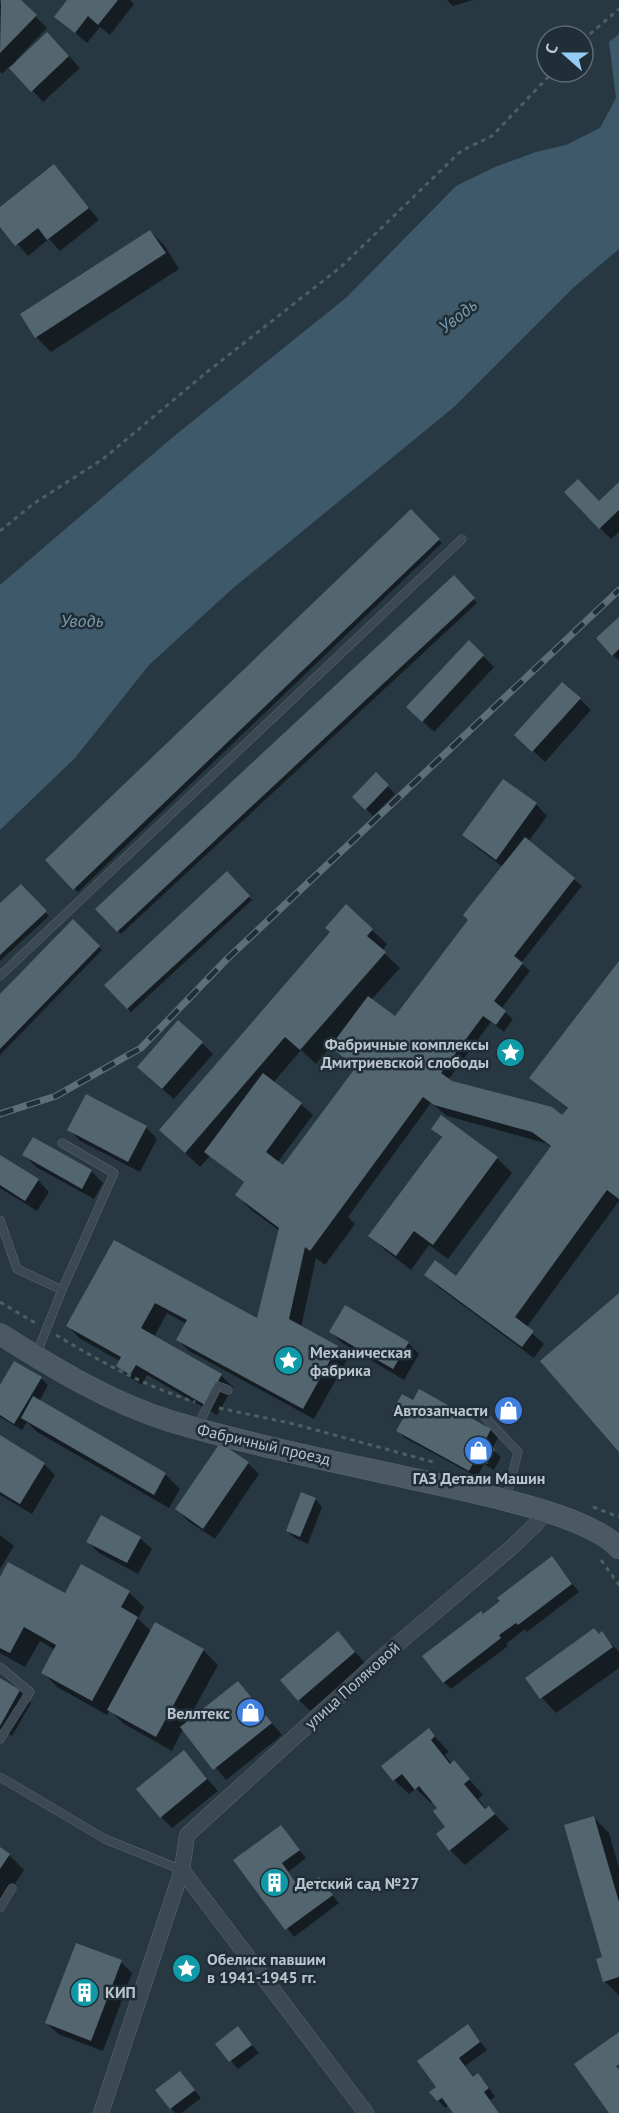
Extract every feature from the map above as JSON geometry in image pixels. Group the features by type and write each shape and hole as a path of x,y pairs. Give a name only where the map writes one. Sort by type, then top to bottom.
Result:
{"main road":[{"name":"Фабричный проезд","path":"0,1334 99,1392 150,1415 196,1428 506,1501 587,1527 613,1541 619,1548"}],"street":[{"name":"улица Поляковой","path":"101,2113 182,1870 187,1835 387,1653 512,1547 535,1525 544,1512"},
{"path":"182,1870 366,2113"}],"lane":[{"path":"0,976 462,539"},
{"path":"35,1356 114,1173 62,1143"},
{"path":"0,1220 17,1269 62,1290"},
{"path":"196,1428 218,1386 228,1390"},
{"path":"482,1413 518,1452 506,1501"},
{"path":"0,1667 30,1692 0,1739"},
{"path":"0,1777 105,1839 182,1870"},
{"path":"0,1908 12,1888"}],"path":[{"path":"595,30 619,9"},
{"path":"0,531 33,504 103,459 207,372 342,266 461,151 492,136 542,84"},
{"path":"0,1302 105,1365 152,1387 208,1406 294,1424 442,1464"},
{"path":"590,1506 619,1517"},
{"path":"599,1557 619,1585"}],"water":[{"name":"Уводь","path":"619,34 619,249 573,288 454,407 232,589 149,665 75,758 0,830 0,585 173,437 347,297 456,186 495,167 536,152 566,145 600,128 616,98 609,42"}],"building":[{"path":"1,0 21,0 37,15 0,53"},
{"path":"67,0 118,0 98,25 88,16 75,33 54,17"},
{"path":"47,32 69,56 31,92 9,68"},
{"path":"54,164 89,208 47,240 38,228 15,246 0,227 0,207"},
{"path":"150,230 166,253 35,338 20,314"},
{"path":"578,479 599,501 619,482 619,510 599,529 564,492"},
{"path":"411,509 440,539 73,890 45,860"},
{"path":"454,575 475,598 117,932 95,909"},
{"path":"619,617 619,649 612,656 596,638"},
{"path":"469,640 484,655 422,722 406,707"},
{"path":"562,682 581,698 532,752 514,735"},
{"path":"376,772 389,785 365,810 352,797"},
{"path":"503,779 537,803 496,860 462,835"},
{"path":"525,837 575,878 514,956 523,963 494,1001 506,1011 496,1025 483,1016 441,1073 452,1081 552,1107 562,1115 568,1108 529,1078 619,961 619,1199 607,1190 515,1317 534,1331 522,1347 424,1275 435,1260 456,1276 551,1146 532,1132 434,1105 423,1097 310,1251 305,1247 289,1319 338,1346 303,1409 176,1340 187,1320 155,1303 141,1328 222,1374 205,1405 136,1365 130,1375 116,1366 121,1357 66,1326 114,1240 257,1318 279,1228 235,1195 244,1182 204,1152 263,1073 302,1103 266,1152 283,1165 356,1067 330,1047 368,996 395,1016 468,920 463,915"},
{"path":"227,871 250,896 127,1009 104,985"},
{"path":"21,884 47,911 0,955 0,903"},
{"path":"346,904 373,929 367,936 386,952 300,1050 285,1037 185,1153 159,1130 330,932 325,928"},
{"path":"73,919 100,946 0,1049 0,994"},
{"path":"178,1020 203,1042 162,1089 137,1067"},
{"path":"86,1094 147,1126 128,1162 67,1130"},
{"path":"441,1115 498,1157 433,1245 414,1231 396,1256 368,1236 442,1137 431,1129"},
{"path":"33,1137 92,1170 82,1189 22,1155"},
{"path":"0,1155 39,1179 25,1201 0,1185"},
{"path":"619,1293 619,1452 540,1361"},
{"path":"345,1305 409,1342 393,1369 329,1332"},
{"path":"14,1361 42,1377 14,1424 0,1415 0,1385"},
{"path":"419,1389 491,1429 484,1443 495,1449 487,1464 476,1458 469,1471 396,1431 404,1417 392,1411 402,1394 413,1400"},
{"path":"33,1396 166,1473 154,1495 21,1418"},
{"path":"0,1435 45,1463 20,1504 0,1492"},
{"path":"220,1443 249,1462 203,1529 175,1509"},
{"path":"301,1492 316,1498 300,1537 286,1531"},
{"path":"101,1515 141,1537 127,1563 86,1542"},
{"path":"552,1556 572,1584 518,1625 516,1623 499,1635 501,1638 443,1683 422,1656 481,1611 483,1614 500,1601 497,1598"},
{"path":"8,1562 65,1593 81,1564 130,1591 121,1607 138,1617 92,1701 41,1673 56,1645 24,1627 10,1653 0,1648 0,1577"},
{"path":"155,1622 204,1649 156,1737 107,1710"},
{"path":"594,1628 599,1634 602,1631 613,1647 540,1699 525,1678"},
{"path":"338,1631 355,1652 298,1701 280,1680"},
{"path":"0,1678 20,1690 0,1726"},
{"path":"238,1681 272,1723 213,1770 180,1727"},
{"path":"429,1728 435,1736 431,1740 450,1764 454,1760 470,1779 464,1784 485,1809 489,1806 495,1814 449,1851 436,1834 445,1827 433,1811 437,1808 419,1786 415,1790 402,1774 393,1781 381,1766"},
{"path":"184,1750 207,1779 160,1818 136,1789"},
{"path":"594,1816 619,1902 619,1977 603,1982 596,1959 602,1957 564,1825"},
{"name":"Детский сад №27","path":"281,1825 300,1850 282,1863 301,1890 319,1877 333,1895 285,1930 233,1860"},
{"path":"0,1847 10,1854 0,1869"},
{"name":"КИП","path":"76,1943 122,1960 91,2041 45,2023"},
{"path":"468,2024 480,2042 459,2058 473,2077 478,2073 489,2088 484,2092 499,2113 453,2113 442,2098 437,2101 429,2092 436,2087 417,2061"},
{"path":"238,2026 252,2045 229,2062 215,2044"},
{"path":"619,2032 619,2064 616,2066 619,2070 619,2113 609,2113 574,2064"},
{"path":"180,2071 195,2090 170,2109 155,2090"}],"railway":[{"path":"0,1114 56,1096 141,1048 227,959 619,590"}],"place":[{"name":"Фабричные комплексы Дмитриевской слободы","path":"510,1053"},
{"name":"Механическая фабрика","path":"289,1361"},
{"name":"Автозапчасти","path":"509,1410"},
{"name":"ГАЗ Детали Машин","path":"479,1450"},
{"name":"Веллтекс","path":"251,1713"},
{"name":"Детский сад №27","path":"274,1883"},
{"name":"Обелиск павшим в 1941-1945 гг.","path":"186,1968"},
{"name":"КИП","path":"84,1992"}]}
